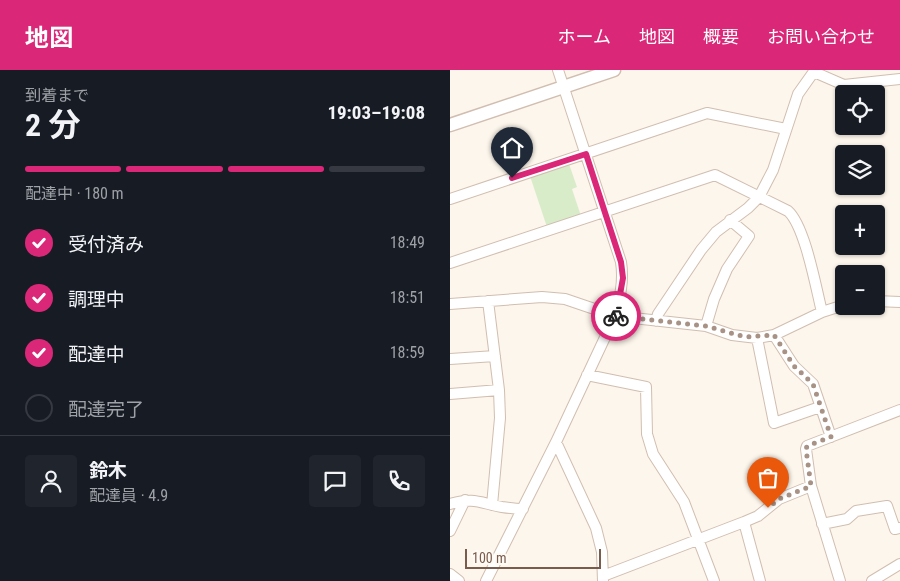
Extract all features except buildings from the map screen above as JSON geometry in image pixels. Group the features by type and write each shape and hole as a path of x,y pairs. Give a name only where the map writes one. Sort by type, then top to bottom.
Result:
{"street":[{"path":"486,581 556,442 615,316 621,294 623,278 621,262 558,70"},
{"path":"450,125 614,70"},
{"path":"656,321 662,306 700,250 716,232 748,208 759,197 773,170 798,94 814,71 844,85 900,79"},
{"path":"450,199 707,113 786,129"},
{"path":"450,263 715,175 788,211 793,216 804,237 822,312"},
{"path":"706,326 714,299 727,269 749,236 730,220"},
{"path":"450,304 542,297 565,298 615,316 706,326 732,334 757,338 774,335 822,312 835,308"},
{"path":"488,301 500,390 500,418 492,504"},
{"path":"885,301 900,302"},
{"path":"774,335 794,366 813,384 831,437"},
{"path":"757,338 774,423 820,407"},
{"path":"450,359 495,356"},
{"path":"587,375 646,387 647,434 652,454 684,502 714,581"},
{"path":"450,394 500,390"},
{"path":"840,581 811,486 807,446 900,410"},
{"path":"556,442 596,528 602,552 603,579 758,516 779,499 811,486"},
{"path":"450,531 465,500"},
{"path":"450,502 477,500 523,509"},
{"path":"822,524 847,519 856,511 887,506 895,529 900,528"},
{"path":"744,522 760,581"},
{"path":"872,581 900,564"},
{"path":"450,574 459,581"}],"green space":[{"path":"569,164 577,187 572,189 581,216 547,227 530,176"}],"way so far":[{"path":"616,316 706,326 745,337 757,338 774,335 794,366 813,384 831,437 807,446 811,486 779,499 768,508"}],"route":[{"path":"512,178 586,154 621,262 623,278 616,316"}]}
